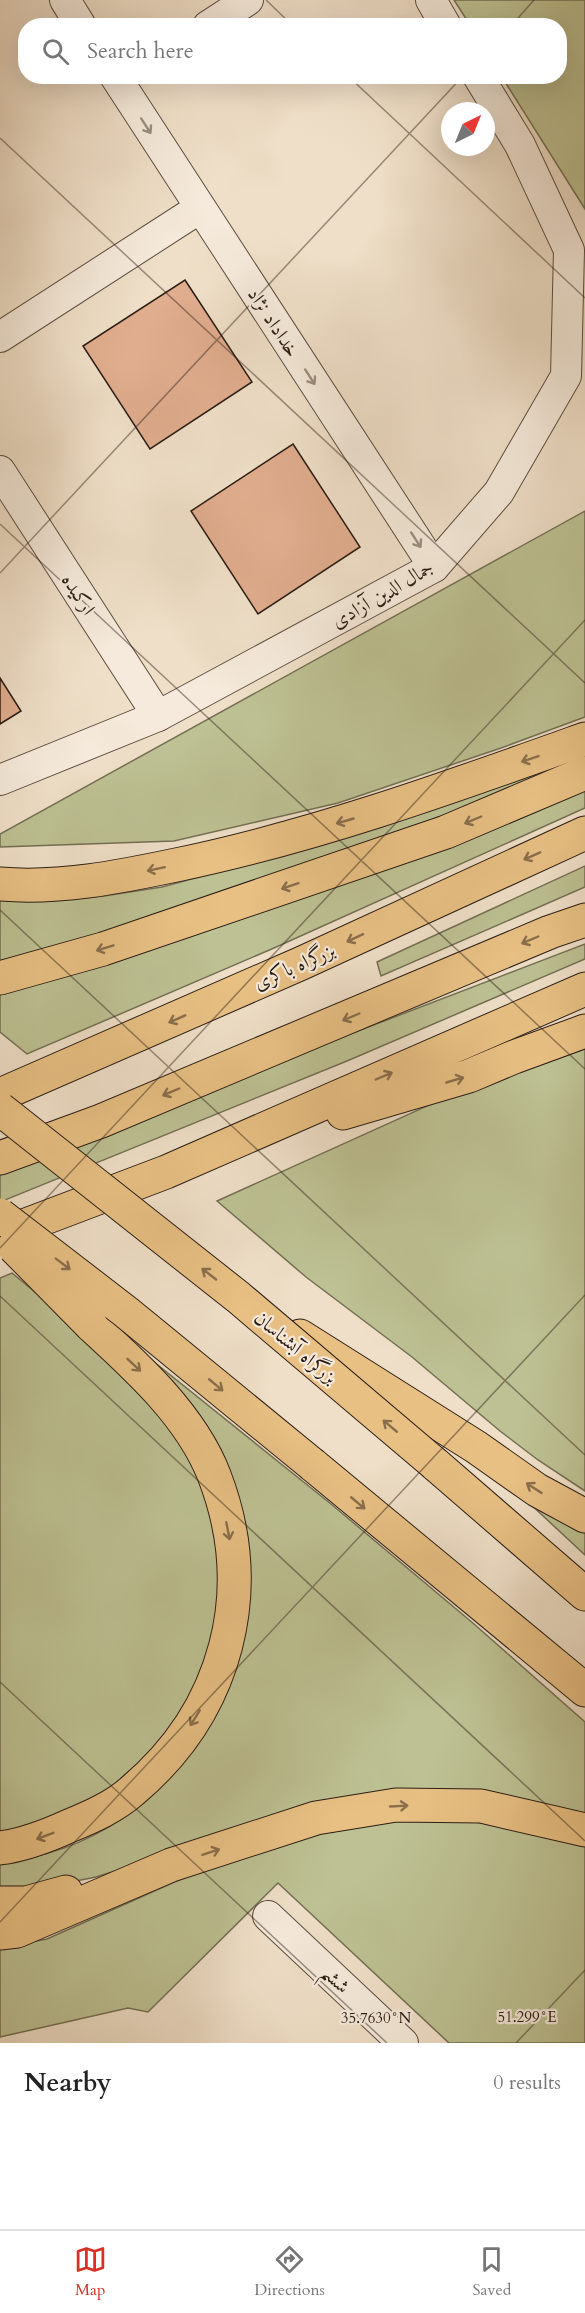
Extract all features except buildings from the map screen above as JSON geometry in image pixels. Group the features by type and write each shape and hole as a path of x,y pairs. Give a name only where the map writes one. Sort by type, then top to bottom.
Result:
{"highway":[{"path":"0,884 64,884 116,878 240,852 361,816 585,739"},
{"path":"0,978 103,949 446,832 585,772"},
{"name":"بزرگراه باکری","path":"0,1095 302,963 585,832"},
{"path":"0,1158 101,1121 550,932 585,920"},
{"path":"0,1848 41,1838 98,1814 131,1792 162,1762 182,1738 200,1710 220,1666 229,1635 234,1604 234,1558 225,1511 213,1474 171,1405 140,1369 91,1325 0,1234 152,1177 585,989"},
{"path":"217,1149 469,1076 585,1031"},
{"name":"بزرگراه آبشناسان","path":"0,1108 238,1297 585,1594"},
{"path":"0,1263 152,1177"},
{"path":"0,1215 126,1312 585,1690"},
{"path":"238,1297 476,1447 537,1490 585,1516"},
{"path":"0,1903 26,1903 171,1865 316,1818 396,1805 480,1806 585,1830"},
{"path":"0,1933 17,1931 171,1865"}],"street":[{"path":"65,0 76,18"},
{"path":"220,18 248,0"},
{"path":"431,0 441,18"},
{"name":"خداداد نژاد","path":"124,84 200,208 434,567"},
{"name":"جمال الدین آزادی","path":"0,780 158,716 434,567 499,492 566,376 569,250 519,145 483,84"},
{"path":"0,337 200,208"},
{"name":"ارکیده","path":"0,471 158,716"},
{"name":"ششم","path":"268,1916 403,2043"}],"green space":[{"path":"454,0 585,0 585,209 506,84 567,84 567,18 466,18"},
{"path":"585,511 585,717 338,803 174,841 0,847 0,834"},
{"path":"585,750 585,760 567,768 376,841 0,967 0,900 51,901 162,887 259,861"},
{"path":"585,786 585,808 274,948 27,1054 0,1032 0,993"},
{"path":"585,866 585,887 381,976 377,962"},
{"path":"585,944 585,959 347,1061 0,1202 0,1175 191,1095"},
{"path":"585,1041 585,1491 500,1431 412,1357 306,1277 217,1201 551,1050"},
{"path":"12,1273 88,1336 158,1406 205,1484 222,1562 216,1639 175,1727 123,1781 55,1819 0,1834 0,1278"},
{"path":"108,1325 331,1504 474,1624 585,1722 585,1819 497,1798 159,1857 96,1877 0,1894 0,1862 33,1857 64,1848 93,1835 146,1800 190,1753 208,1726 248,1551"},
{"path":"512,1487 585,1531 585,1555"},
{"path":"393,1819 462,1821 525,1827 585,1845 585,2043 449,2043 278,1883 148,2012 128,2008 0,2037 0,1948 47,1939 244,1851 314,1831"}]}
